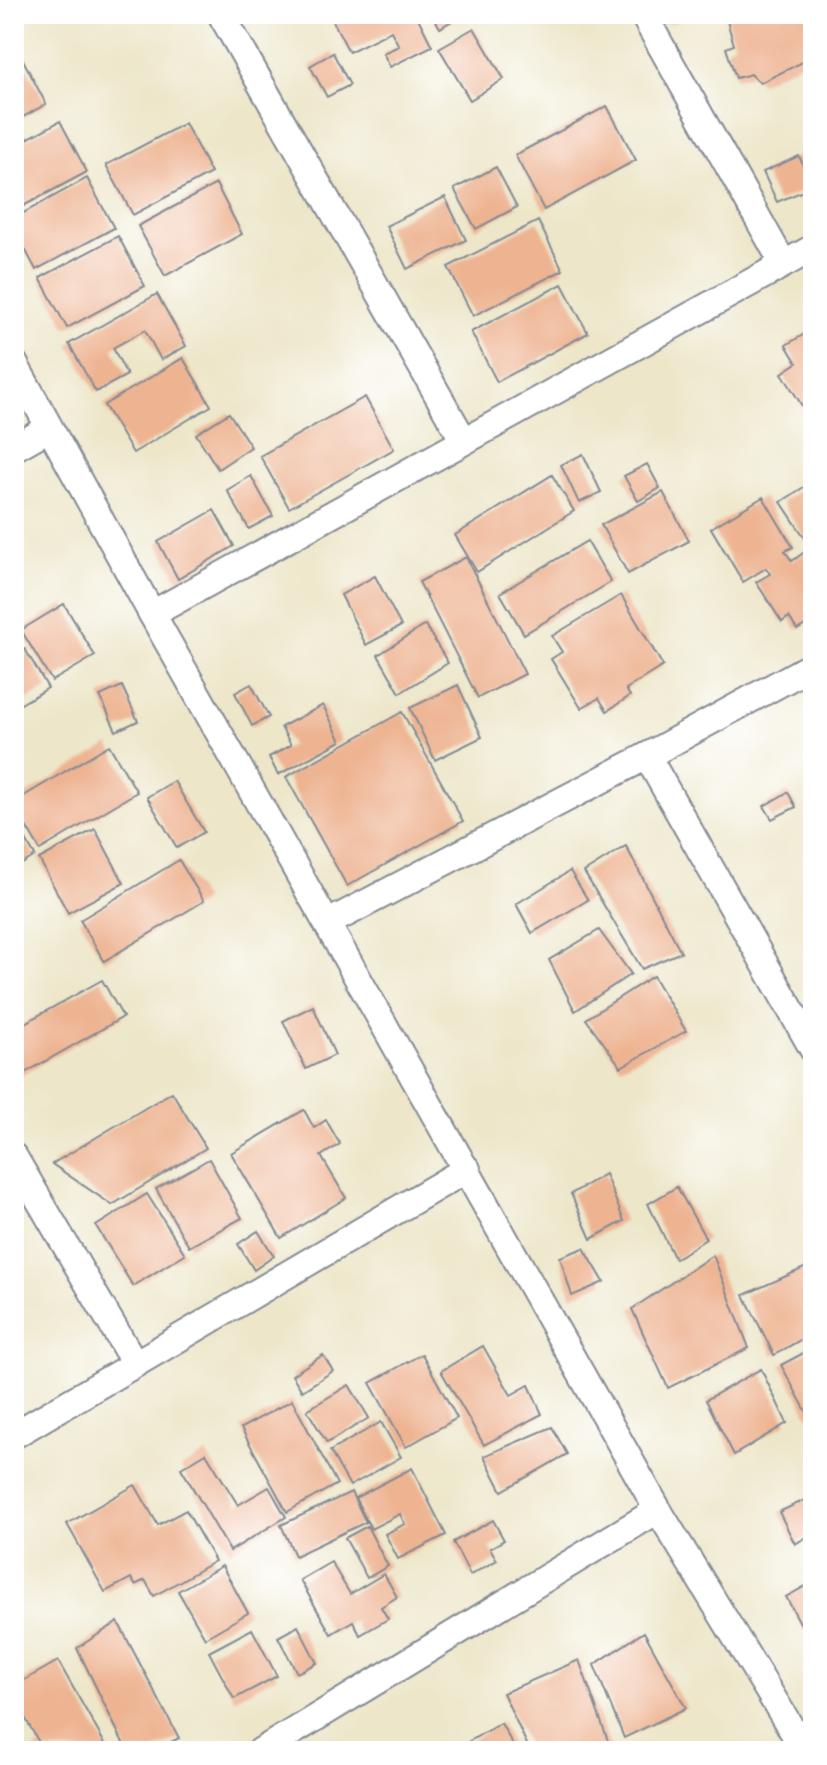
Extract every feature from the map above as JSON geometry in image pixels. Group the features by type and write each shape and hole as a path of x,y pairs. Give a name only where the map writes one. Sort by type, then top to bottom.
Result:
{"street":[{"path":"221,14 464,441"},
{"path":"643,14 783,263"},
{"path":"152,614 813,248"},
{"path":"14,363 152,614 658,1510 805,1751"},
{"path":"14,448 49,428"},
{"path":"328,923 813,665"},
{"path":"647,756 813,1049"},
{"path":"14,1157 135,1364"},
{"path":"14,1435 467,1169"},
{"path":"261,1751 658,1510"}],"building":[{"path":"342,14 416,14 432,46 390,67 383,53 399,46 391,31 349,52 332,19"},
{"path":"432,14 463,14 440,28"},
{"path":"665,14 698,14 698,15 668,24"},
{"path":"725,14 813,14 813,20 808,22 813,33 813,57 760,83 751,74 736,78 726,48 734,45"},
{"path":"474,28 504,79 470,100 439,48"},
{"path":"333,53 350,85 327,97 310,66"},
{"path":"20,54 46,104 14,122 14,57"},
{"path":"607,106 636,160 544,210 515,155"},
{"path":"60,121 87,172 14,211 14,146"},
{"path":"185,123 211,173 133,215 106,165"},
{"path":"799,156 813,187 777,202 763,172"},
{"path":"496,167 517,207 476,229 454,189"},
{"path":"87,178 114,228 36,270 14,228 14,218"},
{"path":"216,184 242,234 165,276 138,226"},
{"path":"445,197 466,240 407,269 386,226"},
{"path":"538,221 563,270 473,316 448,267"},
{"path":"118,236 145,286 67,328 40,278"},
{"path":"562,284 588,333 497,382 471,332"},
{"path":"157,294 186,346 161,360 145,330 113,348 127,375 96,392 69,344"},
{"path":"808,332 813,339 813,424 782,373 797,363 786,345"},
{"path":"183,358 211,406 133,453 104,405"},
{"path":"365,397 394,449 289,508 260,456"},
{"path":"229,413 251,447 218,469 196,434"},
{"path":"583,454 601,492 579,503 561,465"},
{"path":"647,464 660,488 638,501 624,476"},
{"path":"552,475 574,511 477,572 455,535"},
{"path":"251,476 273,516 249,529 227,490"},
{"path":"813,481 813,550 781,502"},
{"path":"663,492 689,541 628,574 601,525"},
{"path":"763,497 793,547 785,551 792,561 806,551 813,563 813,620 797,630 789,617 782,622 756,582 770,574 766,568 743,582 711,528"},
{"path":"214,510 234,546 178,579 158,542"},
{"path":"587,541 611,582 524,634 500,593"},
{"path":"466,557 525,674 478,698 419,582"},
{"path":"375,576 401,626 366,645 341,595"},
{"path":"621,595 663,666 626,689 630,696 607,711 599,698 581,708 551,659 562,652 552,636"},
{"path":"64,604 95,656 52,681 21,630"},
{"path":"425,625 448,663 400,693 378,655"},
{"path":"25,649 48,688 14,708 14,655"},
{"path":"251,684 269,717 252,726 235,693"},
{"path":"458,685 482,737 435,760 410,708"},
{"path":"122,686 138,721 116,731 100,696"},
{"path":"323,705 341,741 278,775 269,757 291,745 281,727"},
{"path":"402,712 463,821 347,886 286,777"},
{"path":"109,745 137,792 40,850 14,802"},
{"path":"174,781 204,832 177,848 147,797"},
{"path":"788,792 796,807 772,819 764,806"},
{"path":"14,819 35,856 14,869"},
{"path":"95,829 124,883 68,913 39,859"},
{"path":"626,846 681,952 642,969 584,872"},
{"path":"179,860 204,901 104,961 80,920"},
{"path":"570,871 588,900 532,933 516,904"},
{"path":"599,930 631,974 575,1011 549,960"},
{"path":"653,976 686,1031 621,1067 586,1019"},
{"path":"102,980 123,1017 14,1079 14,1029"},
{"path":"313,1006 335,1055 306,1069 283,1021"},
{"path":"172,1092 206,1148 112,1205 52,1164"},
{"path":"304,1110 314,1128 326,1120 340,1144 321,1156 346,1198 281,1238 231,1153"},
{"path":"209,1159 242,1218 189,1247 156,1189"},
{"path":"605,1174 624,1221 591,1239 571,1194"},
{"path":"677,1187 706,1239 675,1259 648,1204"},
{"path":"147,1194 185,1254 133,1286 96,1226"},
{"path":"258,1231 274,1256 254,1270 238,1244"},
{"path":"584,1248 604,1282 572,1296 560,1257"},
{"path":"713,1255 749,1348 668,1388 632,1309"},
{"path":"813,1264 813,1313 805,1317 812,1333 774,1355 744,1295"},
{"path":"483,1346 511,1395 529,1385 542,1414 484,1445 441,1371"},
{"path":"813,1348 813,1419 811,1420 781,1365"},
{"path":"422,1354 457,1418 406,1447 370,1383"},
{"path":"323,1355 333,1371 302,1391 292,1375"},
{"path":"761,1369 787,1423 734,1455 706,1400"},
{"path":"349,1385 369,1418 327,1443 307,1410"},
{"path":"292,1400 337,1484 287,1512 241,1428"},
{"path":"381,1422 401,1457 350,1486 330,1451"},
{"path":"552,1427 567,1454 502,1491 484,1456"},
{"path":"206,1453 238,1505 269,1487 286,1517 230,1551 181,1468"},
{"path":"412,1468 446,1535 398,1559 385,1534 405,1524 400,1514 371,1529 355,1498"},
{"path":"135,1485 158,1525 186,1510 215,1561 154,1596 145,1580 135,1585 131,1578 105,1592 67,1524"},
{"path":"351,1492 366,1522 295,1556 281,1525"},
{"path":"813,1496 813,1533 795,1544 779,1512"},
{"path":"493,1520 504,1540 490,1548 497,1560 470,1575 453,1542"},
{"path":"367,1526 388,1566 367,1578 345,1538"},
{"path":"331,1562 350,1594 384,1574 397,1597 381,1607 388,1619 360,1635 353,1621 331,1634 300,1580"},
{"path":"222,1566 248,1613 205,1638 178,1591"},
{"path":"813,1582 813,1647 786,1597"},
{"path":"118,1622 179,1738 153,1751 127,1751 77,1648"},
{"path":"298,1626 317,1663 297,1673 278,1637"},
{"path":"252,1629 277,1676 234,1699 209,1652"},
{"path":"644,1632 686,1708 624,1738 594,1665"},
{"path":"579,1660 611,1749 530,1751 503,1693"},
{"path":"58,1661 109,1751 32,1751 41,1746 14,1698 14,1686"},
{"path":"501,1723 516,1751 472,1751 468,1742"}]}
